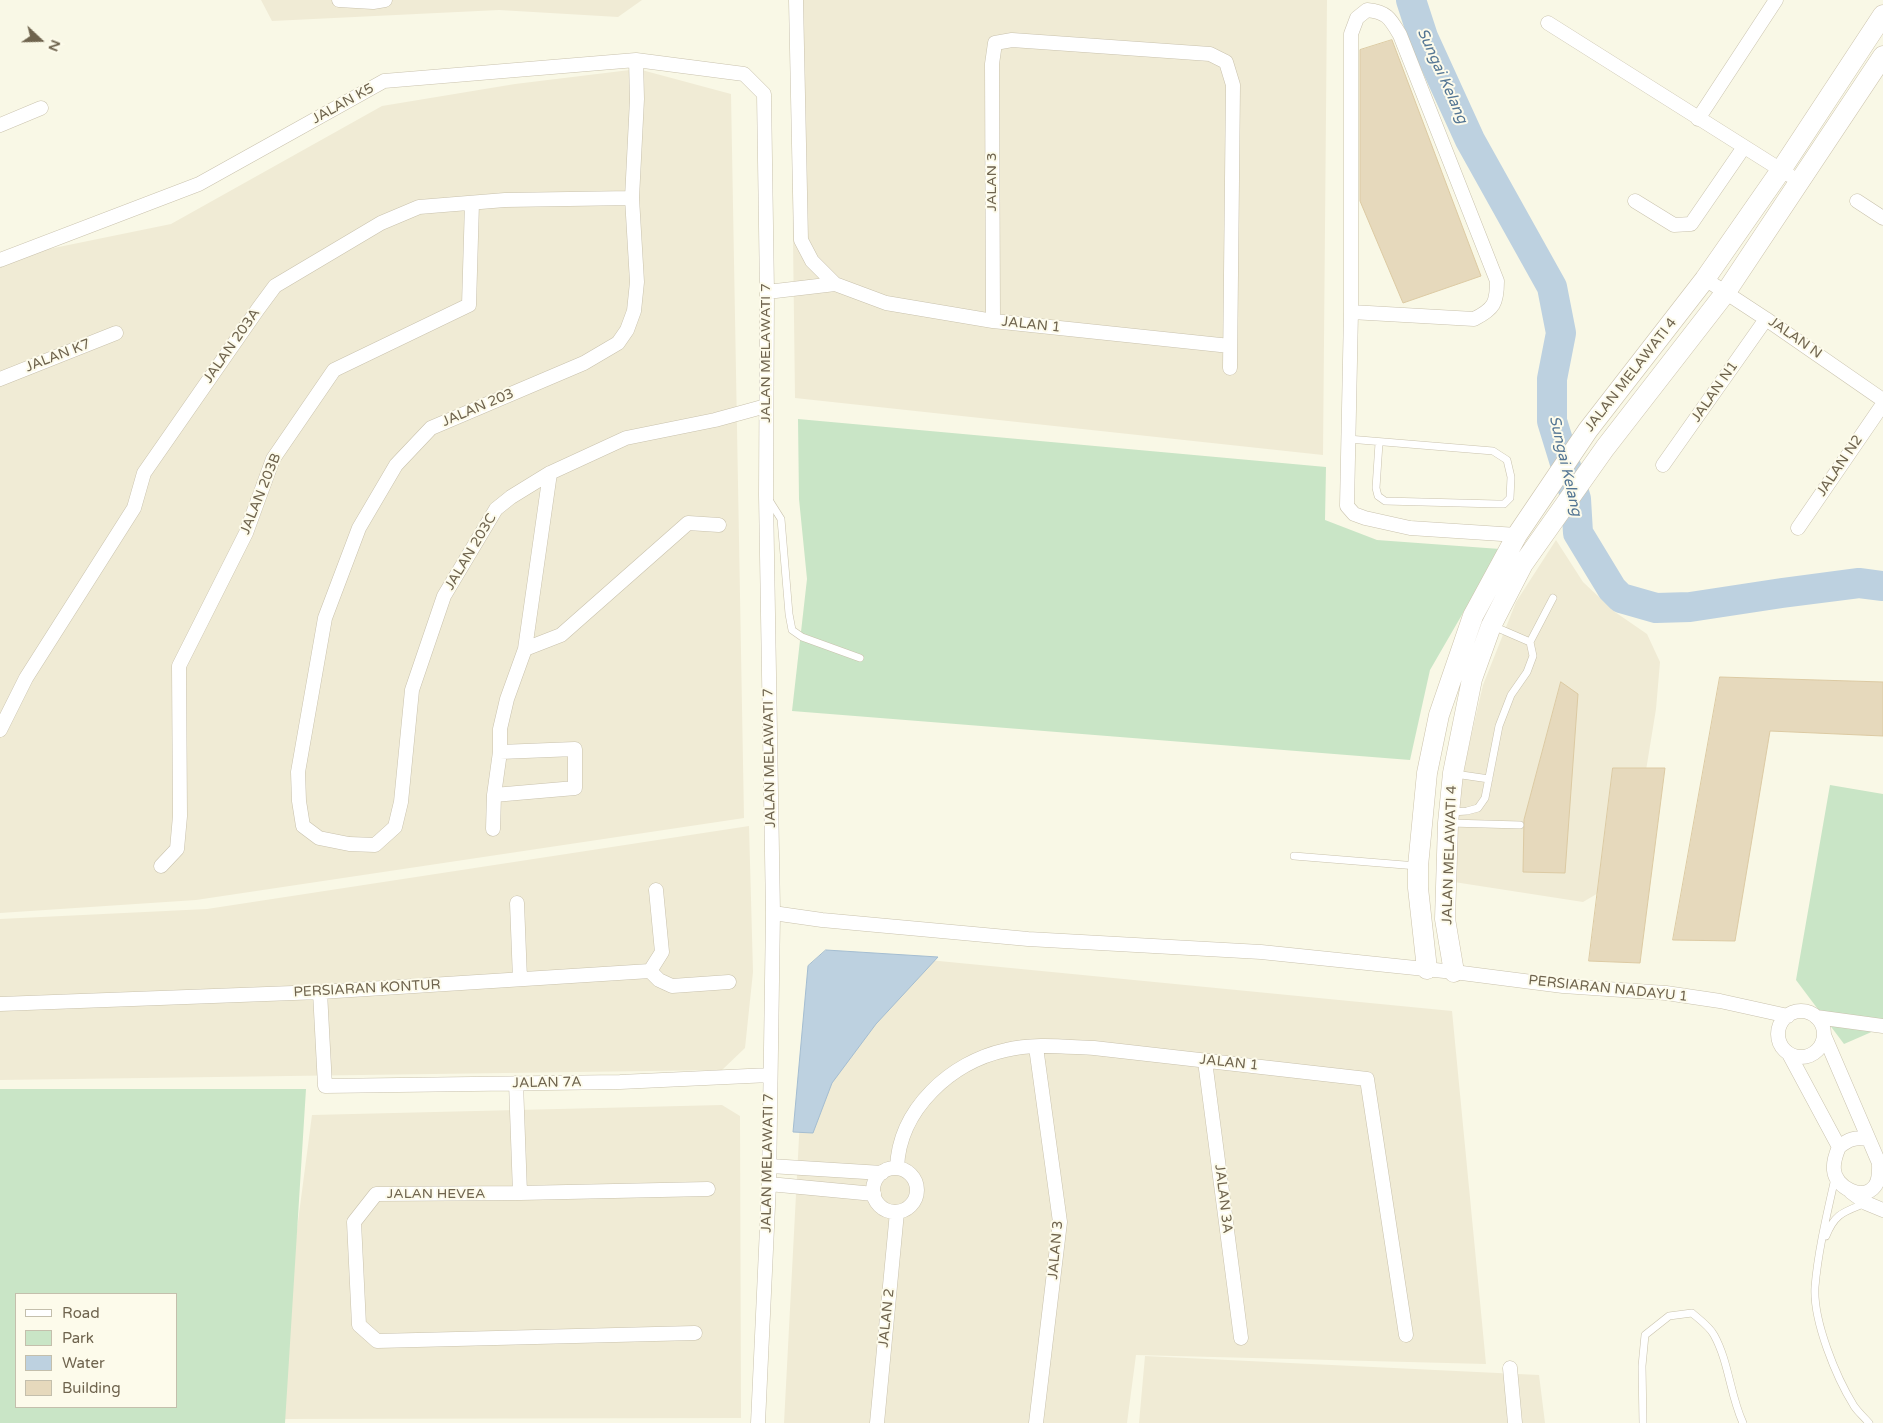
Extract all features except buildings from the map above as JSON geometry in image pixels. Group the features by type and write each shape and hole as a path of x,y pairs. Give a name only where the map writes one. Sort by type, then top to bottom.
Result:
{"street":[{"path":"340,0 373,2 385,0"},
{"path":"796,0 801,240 812,261 835,284"},
{"path":"1698,119 1776,0"},
{"path":"1351,312 1474,319 1488,312 1497,299 1497,281 1400,35 1390,17 1378,11 1367,10 1358,18 1351,34 1351,312 1347,506 1354,514 1365,518 1410,528 1517,535"},
{"name":"JALAN MELAWATI 4","path":"1427,969 1418,888 1418,866 1428,773 1439,715 1473,616 1517,535 1588,430 1705,279 1781,170 1883,15"},
{"path":"1548,23 1800,182"},
{"name":"JALAN 3","path":"993,321 992,64 995,43 1012,40 1210,54 1226,62 1233,86 1230,346"},
{"name":"JALAN MELAWATI 4","path":"1454,972 1445,919 1448,817 1453,773 1472,679 1491,626 1523,564 1605,448 1726,292 1883,56"},
{"name":"JALAN K5","path":"0,260 199,184 384,81 636,60 744,74 764,94"},
{"name":"JALAN 203","path":"350,844 319,838 303,826 299,801 298,772 325,618 359,528 396,465 431,428 584,363 618,343 627,330 634,311 637,282 632,198 637,99 636,60"},
{"name":"JALAN MELAWATI 7","path":"758,1423 770,1184 772,913 766,495 767,292 764,94"},
{"path":"0,125 41,108"},
{"path":"1635,200 1674,225 1691,224 1744,147"},
{"name":"JALAN 203A","path":"0,730 26,678 134,508 144,473 276,286 389,220 419,207 506,200 632,198"},
{"path":"1857,201 1883,218"},
{"name":"JALAN 203B","path":"161,866 177,849 180,816 179,666 246,533 272,460 334,370 469,305 472,203"},
{"name":"JALAN N","path":"1705,279 1766,319 1883,402"},
{"path":"767,292 835,284"},
{"name":"JALAN 1","path":"835,284 886,303 993,321 1230,346"},
{"name":"JALAN N1","path":"1663,465 1766,319"},
{"name":"JALAN K7","path":"0,379 116,334"},
{"path":"1230,346 1230,368"},
{"name":"JALAN N2","path":"1798,528 1883,402"},
{"name":"JALAN 203C","path":"350,844 375,845 395,827 401,802 412,690 444,596 496,509 511,497 550,473 626,438 715,420 766,406"},
{"path":"492,829 494,795 500,752 500,729 507,699 525,649 550,473"},
{"path":"525,649 561,635 688,523 719,525"},
{"path":"494,795 576,788 575,749 500,752"},
{"path":"656,890 662,952 650,971 658,980 672,986 729,982"},
{"path":"517,903 520,979"},
{"name":"PERSIARAN NADAYU 1","path":"772,913 822,920 1028,939 1261,952 1454,972 1563,986 1666,994 1720,1001 1788,1016"},
{"name":"PERSIARAN KONTUR","path":"0,1004 320,992 650,971"},
{"name":"JALAN 7A","path":"320,992 325,1086 620,1082 770,1075"},
{"path":"1883,1026 1816,1017 1807,1012 1797,1012 1788,1016 1779,1028 1780,1043 1789,1054 1839,1147 1834,1169 1835,1176 1842,1185 1866,1203 1883,1210"},
{"path":"1816,1017 1822,1025 1824,1035 1881,1168 1876,1185 1870,1191 1862,1193 1849,1190"},
{"path":"1789,1054 1798,1058 1808,1057 1816,1052 1822,1044 1824,1035"},
{"name":"JALAN 1","path":"897,1168 898,1151 910,1118 938,1084 976,1058 1007,1049 1055,1046 1094,1048 1367,1078 1406,1335"},
{"name":"JALAN 3","path":"1036,1047 1060,1222 1036,1423"},
{"name":"JALAN 3A","path":"1205,1061 1241,1338"},
{"path":"516,1084 520,1193"},
{"path":"1839,1147 1850,1139 1858,1137 1868,1140"},
{"path":"770,1166 882,1173"},
{"path":"897,1168 909,1173 916,1184 917,1190 914,1202 909,1207 897,1212 884,1210 875,1200 873,1186 876,1179 882,1173 889,1169 897,1168"},
{"path":"770,1184 874,1194"},
{"name":"JALAN HEVEA","path":"695,1333 377,1341 359,1325 354,1222 376,1194 708,1189"},
{"name":"JALAN 2","path":"877,1423 897,1212"},
{"path":"1510,1368 1515,1423"}],"lane":[{"path":"1348,439 1494,451 1507,460 1512,477 1510,498 1504,504 1385,501 1378,496 1376,488 1379,443"},
{"path":"766,495 781,519 792,630 802,637 860,658"},
{"path":"1448,817 1478,808 1485,798 1499,726 1511,695 1527,672 1533,656 1530,642 1554,598"},
{"path":"1491,626 1530,642"},
{"path":"1453,773 1489,779"},
{"path":"1448,817 1520,825"},
{"path":"1294,856 1418,866"},
{"path":"1835,1176 1815,1289 1820,1329 1855,1406 1869,1423"},
{"path":"1820,1253 1836,1217 1841,1213 1866,1203"},
{"path":"1643,1423 1642,1366 1645,1335 1669,1316 1692,1313 1714,1333 1728,1372 1738,1413 1743,1423"}],"shaded area":[{"path":"261,0 642,0 618,17 499,10 272,21"},
{"path":"790,0 1327,0 1323,455 795,398"},
{"path":"638,69 731,94 744,818 196,900 0,913 0,259 171,224 382,106 515,84"},
{"path":"1556,540 1583,582 1615,612 1647,634 1660,662 1656,709 1629,875 1583,902 1454,882 1460,784 1483,685 1516,602"},
{"path":"749,826 753,972 745,1048 722,1070 0,1080 0,919 207,909"},
{"path":"826,950 1452,1011 1486,1364 1136,1355 1127,1423 784,1423 808,966"},
{"path":"722,1105 740,1116 741,1418 272,1419 312,1115"},
{"path":"1145,1356 1539,1375 1545,1423 1139,1423"}],"green space":[{"path":"798,419 1326,467 1325,520 1377,540 1500,549 1430,670 1410,760 792,711 807,579 799,499"},
{"path":"1830,785 1883,794 1883,1027 1844,1044 1796,980"},
{"path":"0,1089 306,1089 285,1423 0,1423"}],"water":[{"path":"826,950 938,957 876,1024 832,1083 813,1133 793,1132 808,966"}],"waterway":[{"name":"Sungai Kelang","path":"1411,0 1423,37 1470,140 1552,287 1561,333 1552,379 1552,421 1576,499 1578,533 1612,589 1621,598 1656,608 1690,607 1859,583 1883,586"}]}
